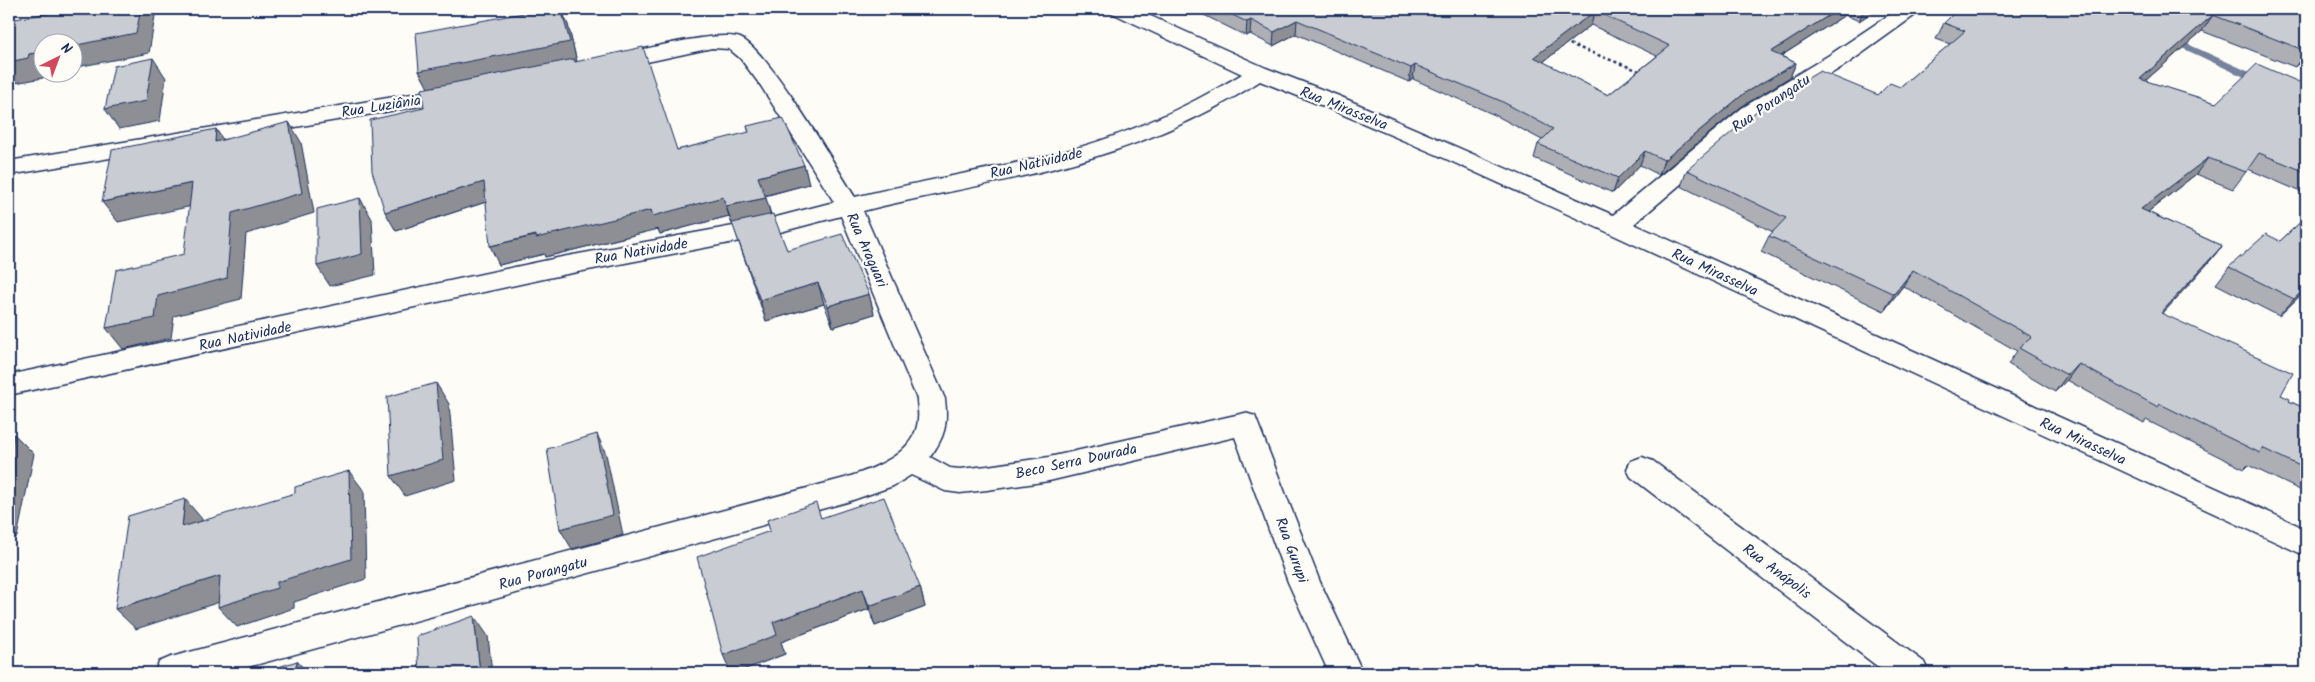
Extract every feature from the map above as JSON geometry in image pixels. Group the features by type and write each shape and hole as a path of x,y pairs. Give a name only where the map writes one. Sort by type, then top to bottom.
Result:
{"street":[{"name":"Rua Mirasselva","path":"1119,9 1258,73 1331,101 1616,226 2306,543"},
{"name":"Rua Porangatu","path":"1616,226 1750,113 1839,59 1907,10"},
{"name":"Rua Araguari","path":"587,69 712,42 734,42 748,53 771,84 849,207 931,400 933,420 925,442 910,461"},
{"name":"Rua Natividade","path":"9,385 562,266 761,229 917,189 1052,162 1150,130 1228,92 1258,73"},
{"name":"Rua Luziânia","path":"9,168 149,143 483,89"},
{"name":"Beco Serra Dourada","path":"910,461 944,479 960,481 1049,468 1245,424"},
{"name":"Rua Gurupi","path":"1245,424 1304,582 1346,673"},
{"name":"Rua Porangatu","path":"171,673 847,490 882,478 910,461"},
{"name":"Rua Anápolis","path":"1642,469 1912,673"}],"path":[{"path":"1561,41 1651,75"}],"building":[{"path":"74,9 141,9 136,33 82,44 82,32 32,32 32,54 29,54 28,58 9,62 9,20"},
{"path":"545,9 561,9 570,42 419,71 416,33"},
{"path":"1220,9 1839,9 1771,52 1796,63 1746,92 1664,160 1645,151 1618,178 1538,144 1553,129 1501,101 1415,65 1411,68 1297,20 1274,32 1251,20 1247,22","holes":["1595,11 1670,46 1608,95 1534,57"]},
{"path":"1958,9 2306,9 2306,51 2213,15 2140,79 2216,103 2257,64 2306,85 2306,172 2259,153 2246,172 2208,158 2141,209 2222,246 2161,313 2293,373 2281,395 2306,409 2306,469 2262,448 2260,453 2160,404 2158,407 2079,364 2067,375 2019,348 2032,337 1913,270 1894,294 1769,236 1786,218 1687,170 1766,103 1820,71 1878,95 1890,83 1900,87 1965,31 1944,23"},
{"path":"643,47 677,150 749,132 747,126 783,118 804,165 758,177 766,198 726,206 723,197 653,216 651,210 536,238 536,235 490,246 484,182 385,212 372,171 370,120 424,108 422,89 574,59 575,62"},
{"path":"153,58 146,101 105,109 114,66"},
{"path":"289,122 302,193 232,213 227,278 158,296 155,318 106,328 116,270 184,254 192,183 102,202 112,150 216,129 215,142"},
{"path":"360,198 362,254 317,266 317,209"},
{"path":"773,214 787,250 842,234 869,294 828,306 818,283 760,300 732,223"},
{"path":"2306,217 2306,288 2294,299 2229,267 2266,234 2280,241"},
{"path":"436,383 443,460 391,476 387,397"},
{"path":"14,434 9,456 9,435"},
{"path":"597,434 613,515 560,529 547,449"},
{"path":"349,471 351,559 277,582 277,588 218,607 220,576 115,609 128,516 185,499 182,527 295,493 295,487"},
{"path":"884,497 920,587 869,606 863,589 773,622 777,635 723,655 697,557 770,531 767,520 816,503 821,518"},
{"path":"474,616 480,673 419,673 417,636"},
{"path":"297,661 296,673 260,673"},
{"path":"203,669 202,673 190,673"}],"waterway":[{"path":"2170,39 2261,81"}]}
